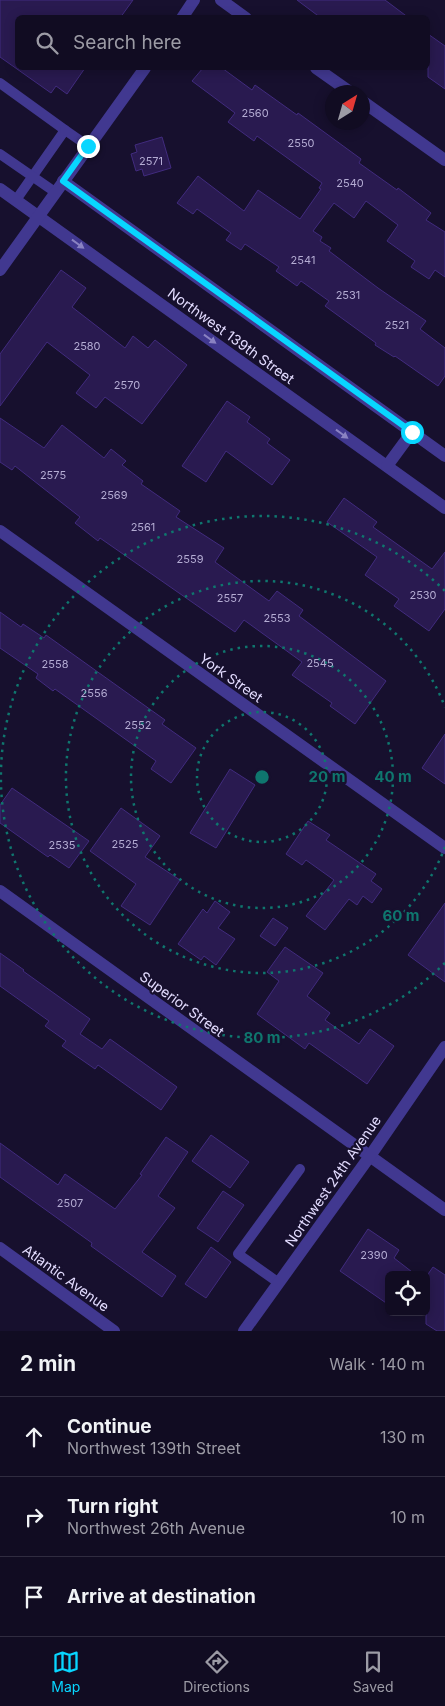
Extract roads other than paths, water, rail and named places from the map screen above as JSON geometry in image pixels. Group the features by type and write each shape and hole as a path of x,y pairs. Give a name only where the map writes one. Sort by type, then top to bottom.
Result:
{"street":[{"path":"184,15 194,0"},
{"path":"221,0 242,15"},
{"path":"0,270 144,70"},
{"path":"319,70 340,85"},
{"path":"370,107 445,160"},
{"name":"Northwest 139th Street","path":"63,181 445,456"},
{"name":"Northwest 139th Street","path":"0,189 445,508"},
{"path":"387,466 412,432"},
{"name":"York Street","path":"0,531 445,848"},
{"name":"Superior Street","path":"0,891 445,1210"},
{"name":"Northwest 24th Avenue","path":"244,1331 370,1156 445,1047"},
{"name":"Atlantic Avenue","path":"0,1248 114,1331"}],"lane":[{"path":"0,83 88,146"},
{"path":"16,200 65,130"},
{"path":"0,154 55,192"},
{"path":"279,1283 238,1254 300,1169"}]}
